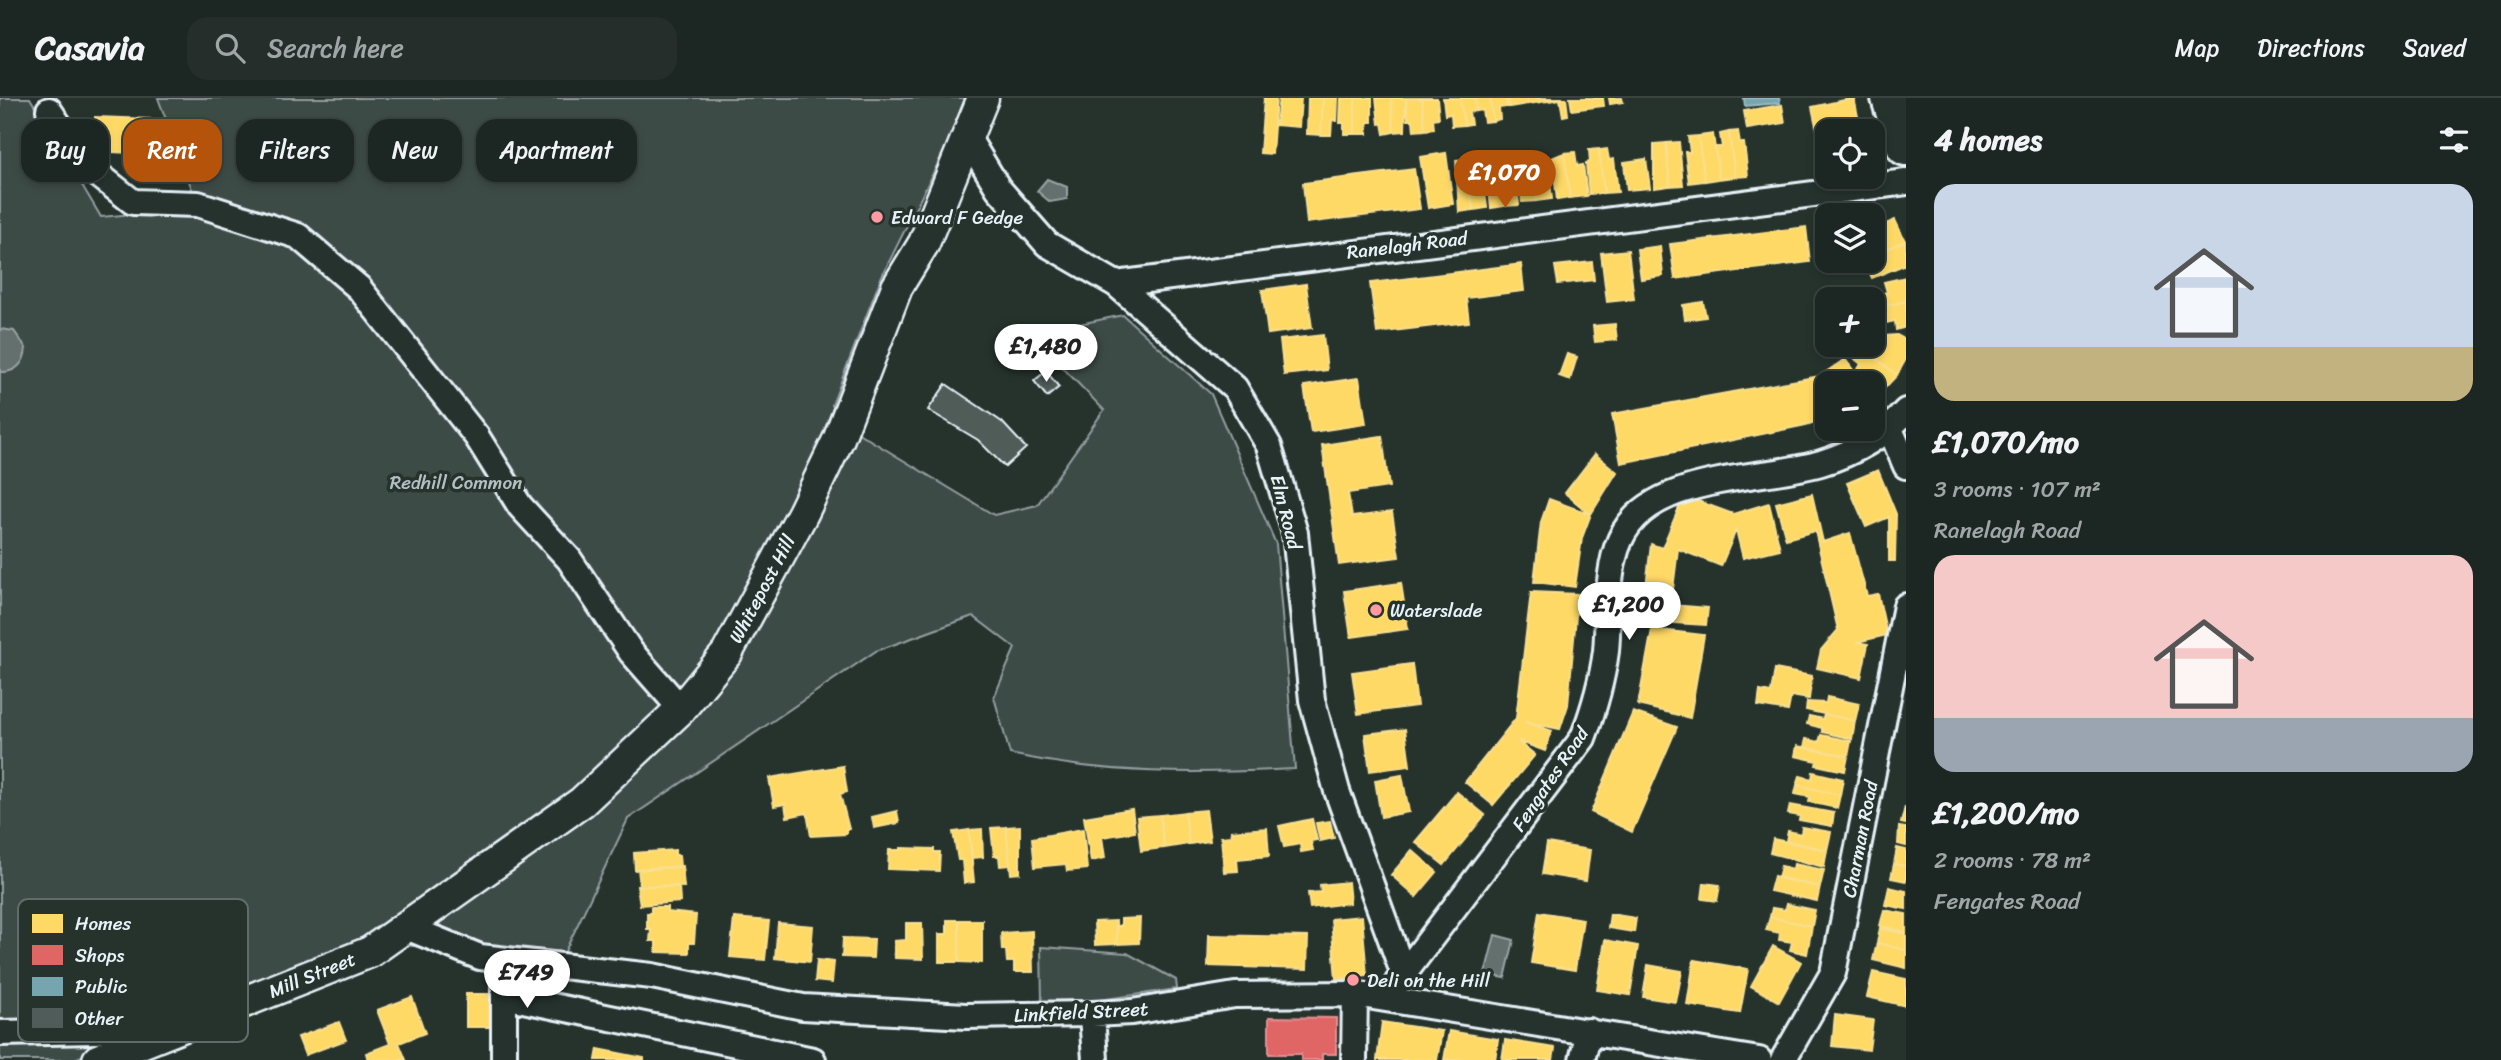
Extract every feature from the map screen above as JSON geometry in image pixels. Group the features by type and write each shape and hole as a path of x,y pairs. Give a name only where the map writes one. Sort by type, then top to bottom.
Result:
{"main road":[{"path":"1891,98 1906,146"}],"street":[{"name":"Whitepost Hill","path":"370,952 582,802 681,709 727,653 803,513 839,438 897,287 924,243 983,98"},
{"path":"49,110 86,165 133,202 198,204 298,236 359,288 477,437 520,506 569,559 631,652 681,709"},
{"name":"Elm Road","path":"966,135 999,188 1047,244 1116,284 1235,388 1269,446 1295,533 1312,700 1337,791 1404,975"},
{"name":"Ranelagh Road","path":"1116,284 1906,182"},
{"path":"1898,420 1906,466"},
{"name":"Fengates Road","path":"1404,975 1583,738 1599,696 1611,584 1619,540 1642,509 1698,485 1821,463 1873,441 1898,420"},
{"name":"Charman Road","path":"1783,1060 1833,973 1906,606"},
{"name":"Linkfield Street","path":"406,927 480,957 652,976 803,1007 966,1016 1092,1014 1132,1012 1235,995 1354,994 1589,1031 1678,1049 1759,1060"},
{"name":"Mill Street","path":"248,1002 370,952"},
{"path":"504,960 505,1060"},
{"path":"1386,998 1404,975"},
{"path":"1354,994 1354,1060"},
{"path":"504,996 813,1060"},
{"path":"1092,1014 1095,1060"},
{"path":"1583,1060 1589,1031"},
{"path":"0,1034 18,1033"},
{"name":"Mill Street","path":"98,1060 145,1042"}],"green space":[{"name":"Redhill Common","path":"0,98 30,98 43,119 21,119 21,182 80,182 101,217 199,208 189,182 222,182 222,119 166,119 158,98 965,98 954,131 881,278 832,405 860,434 994,515 1037,505 1104,410 1030,334 1123,315 1211,394 1276,544 1295,769 1152,771 1082,766 1010,754 994,697 1015,648 973,616 876,651 628,819 559,964 486,951 370,943 248,991 248,899 18,899 18,1042 118,1042 72,1060 0,1060"},
{"path":"1041,947 1127,953 1176,980 1177,989 1099,1000 1042,1001"}],"shaded area":[{"path":"1047,179 1067,187 1067,199 1050,202 1037,191"},
{"path":"0,329 14,331 26,348 19,366 6,372 0,372"},
{"path":"1495,935 1514,940 1505,978 1485,974"}],"building: Homes":[{"path":"1264,98 1276,98 1272,154 1260,153"},
{"path":"1279,98 1301,98 1299,127 1276,125"},
{"path":"1308,98 1323,98 1321,135 1307,134"},
{"path":"1323,98 1338,98 1337,121 1332,120 1331,135 1321,135"},
{"path":"1341,98 1355,98 1355,134 1344,134 1344,123 1340,123"},
{"path":"1355,98 1372,98 1372,122 1368,122 1367,134 1355,134"},
{"path":"1376,98 1391,98 1394,132 1384,134 1382,123 1379,124"},
{"path":"1391,98 1406,98 1405,131 1394,132"},
{"path":"1406,98 1422,98 1425,130 1414,131 1413,120 1408,120"},
{"path":"1422,98 1437,98 1439,118 1433,119 1434,129 1425,130"},
{"path":"1443,98 1460,98 1464,125 1452,126 1451,114 1445,115"},
{"path":"1460,98 1475,98 1476,111 1469,112 1471,124 1464,125"},
{"path":"1475,98 1490,98 1493,121 1484,122 1482,110 1476,111"},
{"path":"1490,98 1506,98 1507,107 1499,108 1500,119 1493,121"},
{"path":"1508,98 1527,98 1528,104 1509,107"},
{"path":"1527,98 1547,98 1548,101 1528,104"},
{"path":"1547,98 1566,98 1568,115 1563,116 1560,99 1548,101"},
{"path":"1570,98 1603,98 1604,106 1572,110"},
{"path":"1609,98 1622,98 1623,102 1610,104"},
{"path":"1854,98 1858,119 1815,121 1812,107"},
{"path":"1782,105 1785,123 1747,129 1744,111"},
{"path":"95,117 150,119 123,119 123,153 109,152 109,119"},
{"path":"1738,131 1740,143 1744,143 1748,176 1735,177 1729,132"},
{"path":"1729,132 1735,177 1719,179 1715,147 1722,147 1720,134"},
{"path":"1713,134 1719,179 1705,181 1698,136"},
{"path":"1698,136 1705,181 1689,183 1685,152 1690,152 1688,137"},
{"path":"1679,142 1683,185 1670,186 1666,143"},
{"path":"1666,143 1670,186 1654,188 1654,144"},
{"path":"1599,149 1604,193 1589,194 1586,163 1590,162 1589,150"},
{"path":"1607,149 1609,160 1614,159 1618,192 1604,193 1599,150"},
{"path":"1575,152 1577,166 1583,165 1587,196 1570,198 1564,153"},
{"path":"1446,153 1453,204 1428,208 1420,157"},
{"path":"1564,153 1570,198 1557,200 1552,158"},
{"path":"1498,154 1505,206 1491,208 1485,155"},
{"path":"1473,157 1476,177 1483,176 1487,208 1473,210 1466,159"},
{"path":"1547,157 1552,199 1537,201 1533,173 1539,172 1537,158"},
{"path":"1466,159 1473,210 1459,212 1456,160"},
{"path":"1646,159 1650,188 1627,190 1624,162"},
{"path":"1526,160 1528,174 1533,173 1537,201 1522,202 1517,161"},
{"path":"1510,162 1511,173 1515,173 1519,205 1505,206 1499,164"},
{"path":"1414,169 1420,209 1307,223 1303,183"},
{"path":"1895,220 1905,241 1885,249 1885,224"},
{"path":"1806,227 1810,262 1675,279 1670,244"},
{"path":"1905,241 1906,264 1885,273 1885,249"},
{"path":"1660,246 1663,276 1641,279 1637,249"},
{"path":"1628,250 1634,299 1607,302 1601,253"},
{"path":"1592,262 1594,280 1558,284 1555,266"},
{"path":"1521,264 1524,291 1466,298 1469,322 1377,333 1370,283"},
{"path":"1870,273 1884,273 1872,278"},
{"path":"1906,277 1906,301 1885,306 1887,292 1884,282"},
{"path":"1306,284 1312,328 1268,334 1262,290"},
{"path":"1906,301 1906,327 1896,330 1895,321 1885,323 1885,306"},
{"path":"1703,302 1706,317 1685,320 1683,305"},
{"path":"1615,324 1617,340 1595,342 1593,326"},
{"path":"1323,335 1327,370 1284,375 1280,340"},
{"path":"1897,335 1906,340 1906,359 1897,375 1874,357 1885,357 1885,336"},
{"path":"1567,354 1577,357 1570,380 1559,376"},
{"path":"1852,357 1874,357 1897,375 1885,388 1885,371 1861,371 1858,369 1861,364"},
{"path":"1845,359 1854,371 1827,371"},
{"path":"1815,377 1815,422 1621,463 1612,414"},
{"path":"1359,378 1366,424 1311,432 1304,386"},
{"path":"1382,436 1389,487 1348,493 1352,517 1392,512 1399,557 1339,565 1322,445"},
{"path":"1595,454 1617,472 1591,514 1582,538 1575,587 1534,582 1541,522 1549,499 1590,514 1565,493"},
{"path":"1878,470 1896,514 1895,561 1889,561 1889,517 1866,527 1847,483"},
{"path":"1812,494 1823,542 1850,533 1867,596 1878,594 1887,635 1857,642 1868,644 1861,678 1817,668 1821,650 1838,630 1815,531 1786,539 1776,503"},
{"path":"1684,496 1733,514 1769,503 1780,549 1743,558 1736,530 1721,566 1678,549 1671,605 1708,608 1706,625 1642,621 1651,544 1662,548"},
{"name":"Waterslade","path":"1401,583 1408,629 1351,637 1344,591"},
{"path":"1531,592 1578,594 1568,705 1560,729 1525,722 1552,731 1545,751 1518,741 1535,755 1493,805 1465,782 1516,718"},
{"path":"1652,629 1704,635 1690,718 1638,705"},
{"path":"1412,664 1417,706 1358,714 1352,672"},
{"path":"1775,669 1812,676 1809,699 1791,696 1788,711 1758,706 1760,691 1771,693"},
{"path":"1827,697 1859,704 1855,721 1806,710 1807,702 1826,703"},
{"path":"1633,712 1677,727 1632,832 1591,812"},
{"path":"1824,714 1855,721 1852,739 1822,732 1822,728 1807,724 1809,716 1823,719"},
{"path":"1405,729 1410,766 1370,771 1365,734"},
{"path":"1821,735 1851,741 1848,756 1804,748 1806,739 1819,742"},
{"path":"1797,746 1848,756 1845,771 1816,765 1817,761 1795,756"},
{"path":"843,766 847,792 840,794 849,829 846,829 846,834 811,836 807,813 787,817 785,804 774,806 769,778"},
{"path":"1813,772 1843,779 1840,795 1797,785 1800,776 1812,779"},
{"path":"1402,775 1409,812 1381,817 1375,780"},
{"path":"1797,785 1840,795 1837,808 1809,802 1810,797 1795,794"},
{"path":"1457,792 1485,815 1444,865 1415,842"},
{"path":"1790,805 1834,813 1832,826 1799,820 1800,816 1788,814"},
{"path":"1906,807 1906,824 1901,823"},
{"path":"1132,809 1135,832 1102,837 1105,858 1091,861 1084,817"},
{"path":"1206,810 1210,841 1189,844 1185,812"},
{"path":"897,811 899,823 874,828 872,817"},
{"path":"1185,812 1189,844 1164,848 1160,815"},
{"path":"1160,815 1164,848 1141,851 1137,817"},
{"path":"1312,819 1317,840 1311,841 1313,850 1301,852 1300,844 1284,847 1279,826"},
{"path":"1330,821 1334,838 1320,841 1316,823"},
{"path":"1020,826 1020,873 1011,874 1006,827"},
{"path":"1006,827 1010,865 1000,866 999,856 994,856 991,828"},
{"path":"1802,827 1831,832 1827,850 1786,841 1788,831 1801,834"},
{"path":"1899,827 1906,828 1906,846 1898,844"},
{"path":"1267,828 1269,856 1237,859 1238,871 1224,872 1221,837 1232,836 1231,831"},
{"path":"982,829 983,857 972,858 969,830"},
{"path":"1083,829 1087,869 1067,871 1066,864 1035,867 1032,838"},
{"path":"969,830 974,882 964,883 962,860 958,860 953,832"},
{"path":"1773,839 1827,850 1824,867 1770,853"},
{"path":"1547,843 1590,850 1586,881 1542,874"},
{"path":"1897,848 1906,850 1906,866 1894,864"},
{"path":"934,849 934,852 940,852 939,871 888,869 889,850"},
{"path":"675,850 675,855 679,855 680,867 635,870 634,853"},
{"path":"1412,850 1437,872 1416,897 1391,875"},
{"path":"1794,864 1824,870 1820,887 1778,878 1781,866 1793,869"},
{"path":"1894,864 1906,866 1906,881 1891,878"},
{"path":"682,866 684,887 640,886 638,869"},
{"path":"1774,876 1820,887 1817,901 1770,891"},
{"path":"1348,882 1350,903 1310,908 1308,893 1321,892 1320,885"},
{"path":"1704,883 1720,885 1717,901 1702,899"},
{"path":"637,886 679,886 680,902 640,905"},
{"path":"1889,887 1906,891 1906,909 1885,905"},
{"path":"1786,904 1815,910 1812,926 1770,917 1772,908 1785,910"},
{"path":"651,907 667,907 667,912 696,915 694,943 689,943 689,953 656,952 656,941 650,941 651,929 647,929 647,913 651,913"},
{"path":"1884,910 1906,914 1906,932 1880,926"},
{"path":"1539,912 1583,919 1575,970 1531,963"},
{"path":"1610,914 1636,918 1634,932 1608,928"},
{"path":"1362,916 1367,976 1336,979 1331,919"},
{"path":"1770,917 1812,926 1807,954 1790,950 1792,942 1779,940 1780,933 1766,930"},
{"path":"734,918 769,921 765,960 730,957"},
{"path":"1140,918 1139,943 1117,944 1116,926 1121,926 1121,919"},
{"path":"947,920 959,920 959,962 939,962 939,934 947,934"},
{"path":"959,920 982,920 982,963 959,962"},
{"path":"1116,921 1117,944 1095,945 1094,922"},
{"path":"778,923 813,926 810,962 775,958"},
{"path":"906,923 922,923 923,959 895,958 894,941 906,940"},
{"path":"1880,928 1906,934 1906,950 1877,943"},
{"path":"1032,931 1033,972 1014,972 1014,962 1007,962 1006,950 1002,950 1001,933"},
{"path":"1209,935 1308,937 1307,969 1208,966"},
{"path":"843,938 874,939 873,958 842,957"},
{"path":"1605,940 1638,946 1630,995 1597,990"},
{"path":"1877,943 1906,950 1906,968 1873,960"},
{"path":"1773,946 1801,962 1779,1002 1751,986"},
{"path":"817,960 834,962 832,983 815,981"},
{"path":"1694,960 1748,969 1740,1013 1687,1005"},
{"path":"1648,965 1682,971 1676,1002 1643,997"},
{"path":"1873,972 1906,979 1906,1006 1867,997"},
{"path":"466,994 491,994 491,1027 466,1027"},
{"path":"412,997 425,1033 399,1043 406,1060 368,1060 366,1053 390,1044 377,1010"},
{"path":"1835,1015 1873,1020 1869,1050 1832,1046"},
{"path":"339,1022 346,1040 305,1055 298,1037"},
{"path":"1382,1022 1442,1031 1437,1060 1377,1060"},
{"path":"1449,1031 1498,1039 1495,1060 1444,1060"},
{"path":"1505,1040 1555,1048 1553,1060 1502,1060"},
{"path":"598,1049 644,1058 644,1060 596,1060"}],"building: Shops":[{"path":"1269,1017 1336,1018 1336,1054 1322,1054 1322,1060 1301,1060 1301,1054 1269,1054"}],"building: Public":[{"path":"1744,98 1779,98 1780,103 1745,106"}],"building: Other":[{"path":"1046,371 1059,387 1047,397 1034,381"},
{"path":"946,384 1002,422 1026,448 1005,467 978,440 928,410"}],"place":[{"name":"Edward F Gedge","path":"877,217"},
{"name":"Waterslade","path":"1376,610"},
{"name":"Deli on the Hill","path":"1353,980"}]}
